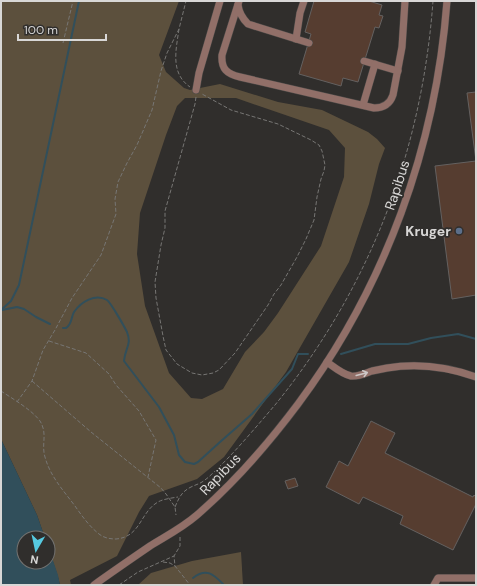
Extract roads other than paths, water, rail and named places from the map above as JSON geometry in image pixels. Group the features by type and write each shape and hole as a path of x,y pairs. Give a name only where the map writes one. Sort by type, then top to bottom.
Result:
{"lane":[{"path":"196,90 199,73 220,1"},
{"path":"296,39 300,13 304,1"},
{"path":"238,3 221,61 225,70 229,73 240,77 363,106 379,108 388,104 393,94 402,47 405,1"},
{"name":"Rapibus","path":"94,585 143,551 184,526 234,479 275,434 327,362 350,324 383,259 397,226 412,182 431,113 444,39 447,1"},
{"path":"238,3 242,18 248,24 308,43"},
{"path":"364,61 398,71"},
{"path":"363,106 375,64"},
{"path":"364,298 371,302"},
{"path":"327,362 341,372 352,376 392,367 420,366 448,369 476,377"},
{"path":"434,585 438,578 476,578"}],"water":[{"path":"1,439 37,515 42,530 16,530 16,570 56,569 60,585 1,585"}],"waterway":[{"path":"1,310 11,301 19,285 79,1"},
{"path":"63,328 68,327 74,312 84,302 93,298 102,298 107,300 127,332 129,343 124,361 159,407 174,435 179,455 185,462 194,464 252,414 292,369 298,354 308,354"},
{"path":"2,310 17,307 24,309 50,324"},
{"path":"341,354 375,344 408,344 431,338 458,334 476,339"},
{"path":"193,578 202,573 206,573 213,575 224,585"}],"place":[{"name":"Kruger","path":"459,231"}]}
